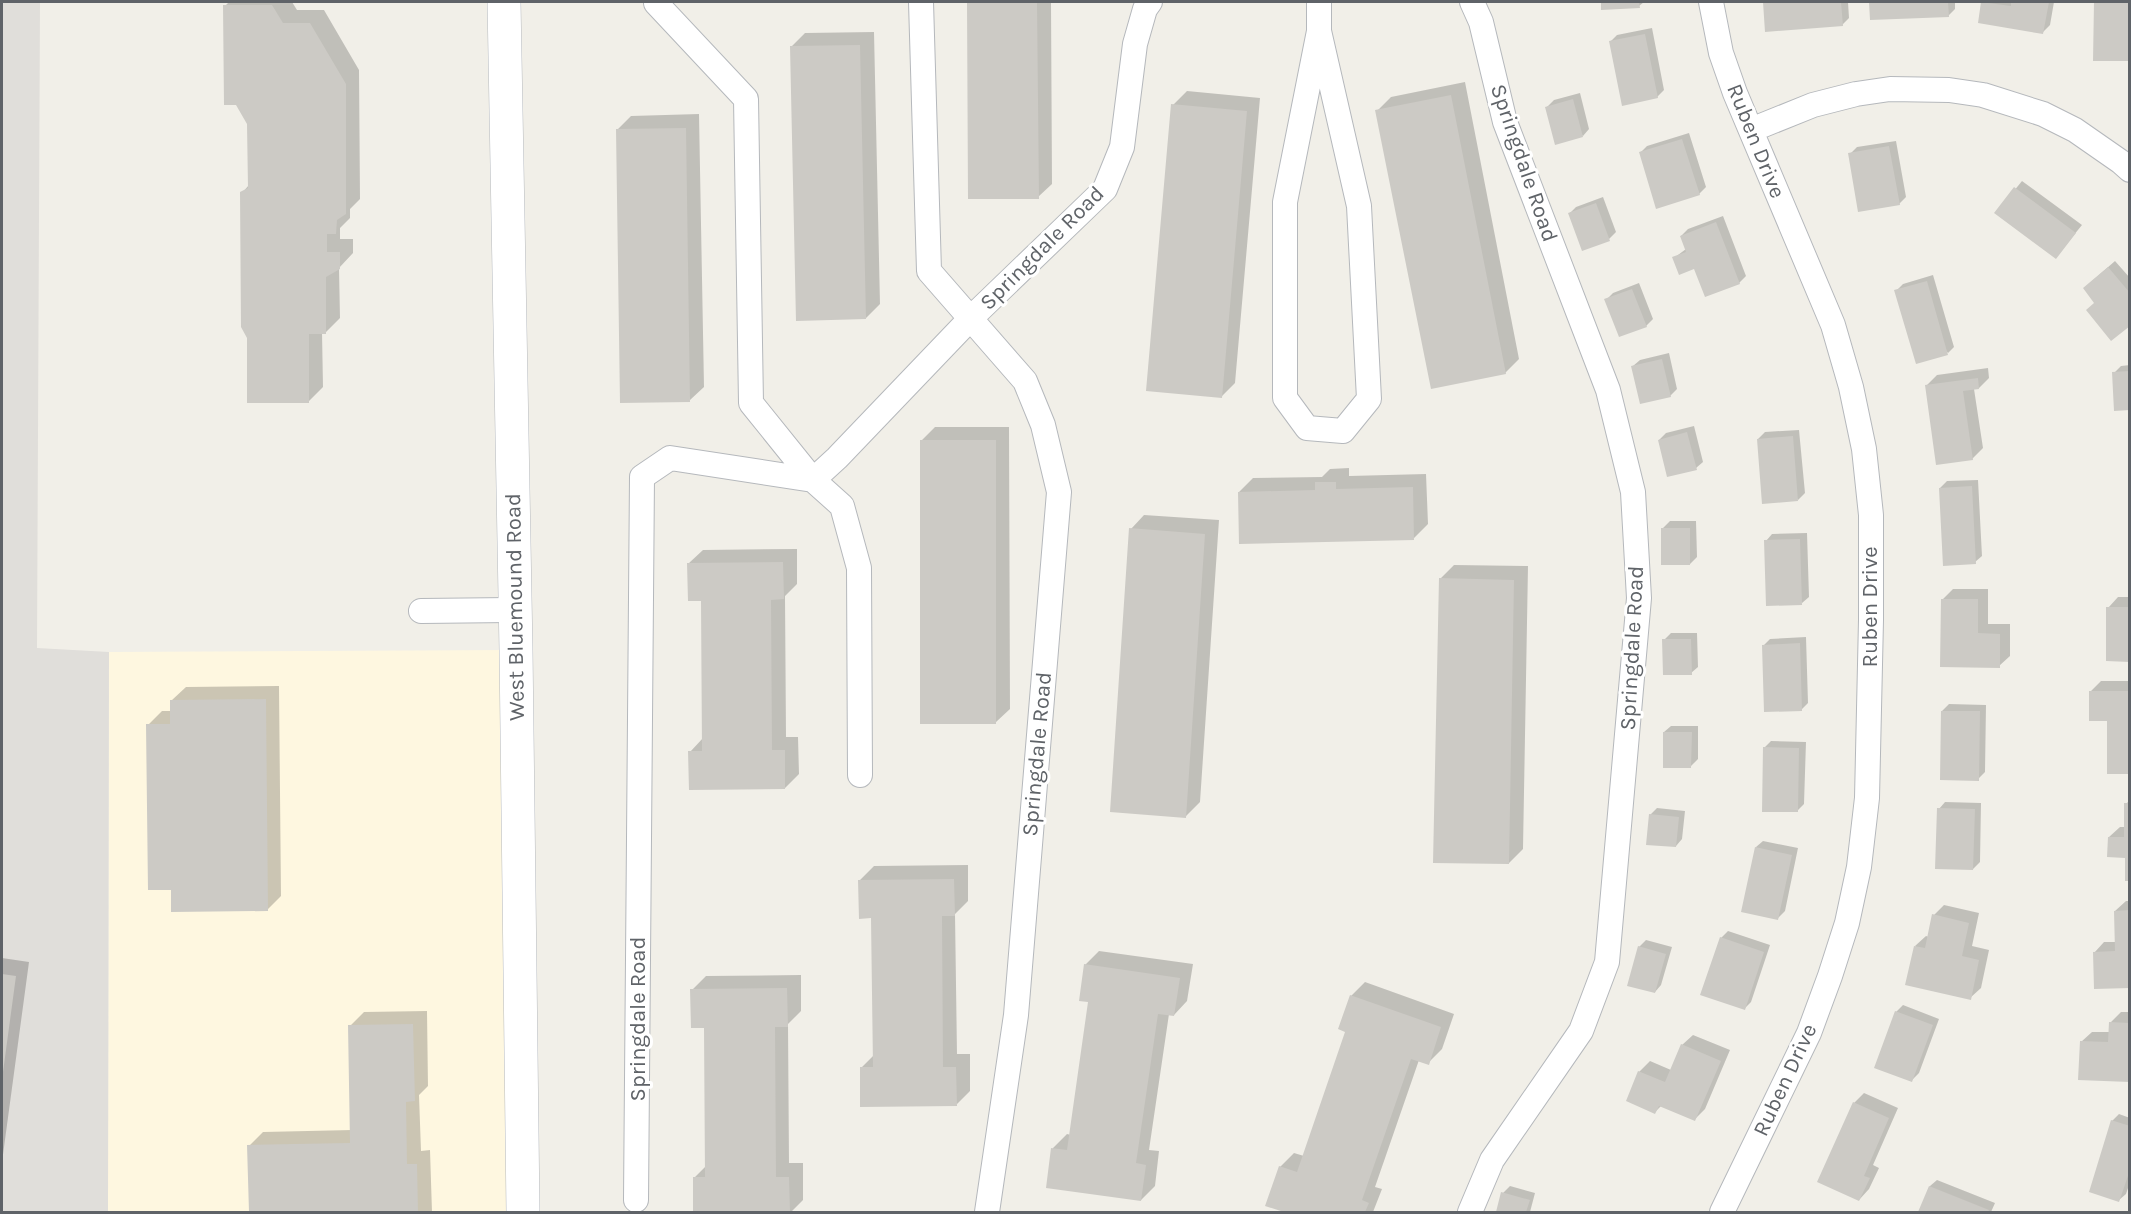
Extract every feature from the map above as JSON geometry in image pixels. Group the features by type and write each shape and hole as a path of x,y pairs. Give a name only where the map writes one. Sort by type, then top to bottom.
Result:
{"main road":[{"name":"West Bluemound Road","path":"504,2 523,1212"}],"street":[{"name":"Springdale Road","path":"921,2 929,271 1025,381 1044,425 1059,492 1016,1015 987,1212"},
{"name":"Springdale Road","path":"636,1200 642,477 670,458 813,480 837,458 971,318 1105,189 1122,147 1135,44 1145,9 1150,2"},
{"path":"1319,2 1319,31 1285,202 1285,398 1307,428 1343,431 1370,399 1359,206 1319,31"},
{"name":"Springdale Road","path":"1470,1212 1492,1160 1581,1030 1607,962 1639,598 1633,492 1608,390 1505,122 1481,22 1472,2"},
{"name":"Ruben Drive","path":"1711,2 1721,53 1833,325 1851,387 1864,449 1871,515 1867,798 1859,867 1847,923 1809,1033 1722,1212"},
{"path":"656,3 746,99 751,403 813,480 842,506 859,568 860,775"},
{"path":"1751,130 1813,105 1856,94 1890,89 1949,90 1983,94 2043,114 2075,130 2130,170"},
{"path":"421,611 515,610"}],"shaded area":[{"path":"2,2 40,2 37,648 109,652 108,1212 2,1212"},
{"path":"516,650 523,1212 108,1212 109,652"}],"building":[{"path":"967,2 1037,2 1039,199 968,199"},
{"path":"1601,2 1639,2 1640,8 1601,10"},
{"path":"1763,2 1841,2 1843,26 1765,32"},
{"path":"1869,2 1948,2 1949,17 1870,20"},
{"path":"1981,2 2011,6 2011,2 2049,2 2043,34 1978,23"},
{"path":"2094,2 2130,2 2130,61 2093,61"},
{"path":"223,5 272,5 283,23 310,23 346,84 346,214 337,220 336,234 327,234 327,252 340,252 340,269 326,277 326,334 309,334 309,403 247,403 247,338 241,327 240,192 248,188 247,124 236,105 224,105"},
{"path":"1645,34 1658,98 1622,106 1609,41"},
{"path":"860,45 866,319 796,321 790,46"},
{"path":"1451,95 1506,374 1431,389 1375,110"},
{"path":"1573,99 1583,137 1555,145 1545,107"},
{"path":"1171,104 1247,111 1222,398 1146,391"},
{"path":"686,128 690,402 620,403 616,129"},
{"path":"1682,139 1700,195 1656,209 1639,152"},
{"path":"1889,146 1900,205 1858,212 1848,153"},
{"path":"2014,187 2076,233 2056,259 1994,213"},
{"path":"1596,203 1610,241 1582,251 1568,213"},
{"path":"1716,222 1740,284 1705,297 1694,269 1679,275 1672,257 1686,252 1680,236"},
{"path":"2108,267 2130,293 2130,326 2111,341 2086,310 2094,303 2083,288"},
{"path":"1927,281 1948,355 1916,364 1894,290"},
{"path":"1632,289 1647,327 1619,337 1604,299"},
{"path":"1662,359 1671,397 1640,404 1631,366"},
{"path":"2130,371 2130,410 2114,411 2112,372"},
{"path":"1978,378 1979,389 1963,391 1973,460 1936,465 1925,385"},
{"path":"1687,432 1697,470 1667,477 1658,440"},
{"path":"1793,436 1798,501 1762,504 1757,439"},
{"path":"920,440 996,440 996,724 920,724"},
{"path":"1315,482 1336,482 1336,489 1413,487 1414,540 1239,544 1238,492 1315,490"},
{"path":"1972,486 1976,564 1943,566 1939,488"},
{"path":"1129,528 1205,534 1186,818 1110,812"},
{"path":"1661,528 1690,528 1690,565 1661,565"},
{"path":"1800,539 1802,605 1766,606 1764,540"},
{"path":"783,562 784,599 771,600 772,750 785,750 785,789 689,790 688,751 702,751 701,601 688,601 687,563"},
{"path":"1439,578 1514,580 1509,864 1433,863"},
{"path":"1941,599 1978,599 1978,633 2000,634 2000,668 1940,667"},
{"path":"2106,607 2130,607 2130,662 2106,661"},
{"path":"1662,639 1691,639 1692,675 1663,675"},
{"path":"1800,643 1802,711 1764,712 1762,645"},
{"path":"2089,691 2130,691 2130,774 2107,774 2107,721 2089,721"},
{"path":"266,699 268,911 171,912 171,890 148,890 146,724 170,724 170,700"},
{"path":"1941,711 1980,711 1979,781 1940,780"},
{"path":"1663,732 1692,732 1691,768 1663,768"},
{"path":"1763,747 1799,748 1798,812 1762,812"},
{"path":"2124,803 2130,803 2130,881 2125,881 2125,858 2107,857 2108,837 2124,837"},
{"path":"1937,808 1975,809 1973,870 1935,869"},
{"path":"1649,814 1679,817 1676,847 1646,845"},
{"path":"1755,847 1792,855 1778,920 1741,912"},
{"path":"954,879 955,916 942,916 943,1067 956,1067 957,1106 860,1107 860,1067 873,1067 871,918 859,919 858,880"},
{"path":"2130,910 2130,988 2094,989 2093,952 2115,951 2114,911"},
{"path":"1932,914 1969,923 1962,956 1979,960 1971,1000 1905,985 1914,946 1925,948"},
{"path":"1720,937 1764,952 1745,1010 1700,995"},
{"path":"1638,946 1666,954 1655,993 1627,986"},
{"path":"1084,964 1180,978 1174,1016 1158,1014 1136,1163 1146,1165 1141,1201 1046,1188 1051,1148 1067,1150 1088,1002 1079,1001"},
{"path":"2,974 16,976 3,1072 2,1071"},
{"path":"787,988 788,1027 775,1027 776,1177 789,1177 790,1212 693,1212 693,1177 705,1177 704,1028 691,1028 690,989"},
{"path":"1350,995 1441,1027 1429,1065 1411,1059 1362,1200 1369,1203 1365,1212 1284,1212 1265,1206 1279,1166 1297,1172 1345,1032 1338,1029"},
{"path":"1895,1011 1933,1025 1912,1082 1874,1068"},
{"path":"2109,1022 2130,1023 2130,1082 2078,1080 2080,1041 2108,1042"},
{"path":"413,1024 415,1101 406,1102 407,1164 417,1164 418,1212 249,1212 247,1145 350,1143 348,1025"},
{"path":"1681,1044 1721,1061 1695,1121 1659,1106 1655,1114 1626,1101 1638,1071 1665,1082"},
{"path":"1853,1102 1889,1118 1864,1176 1870,1178 1859,1201 1817,1182"},
{"path":"2111,1120 2130,1126 2130,1170 2119,1202 2089,1192"},
{"path":"1929,1186 1989,1210 1988,1212 1918,1212"},
{"path":"1501,1192 1530,1200 1526,1212 1496,1212"}]}
